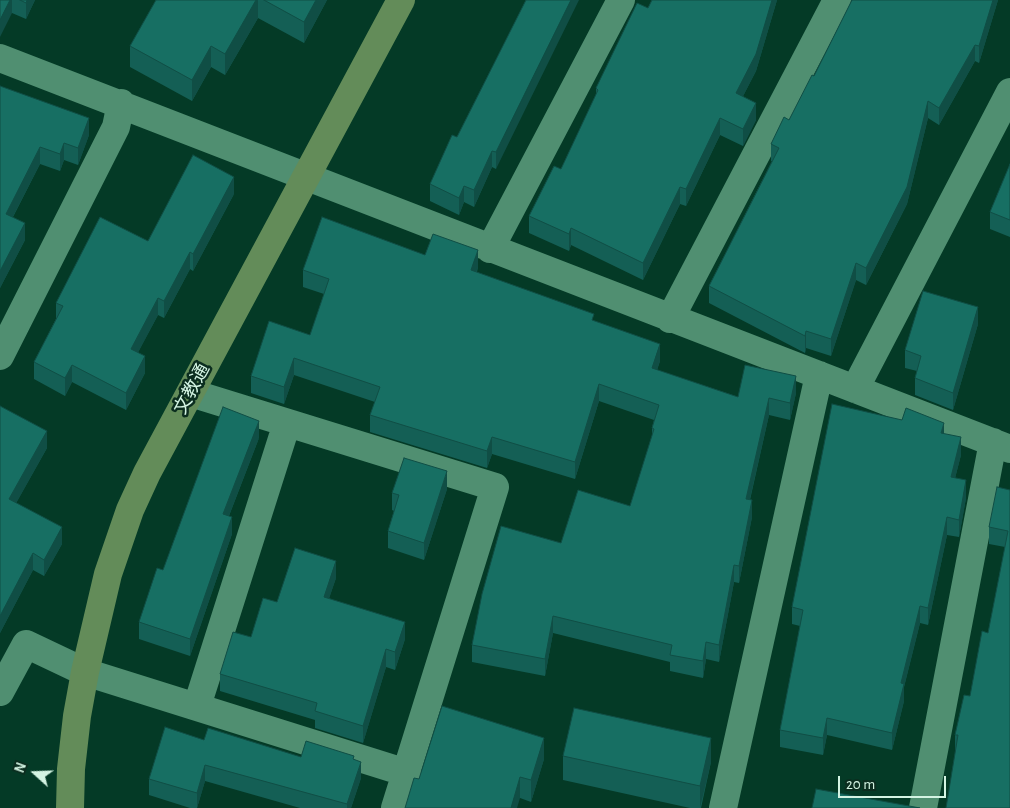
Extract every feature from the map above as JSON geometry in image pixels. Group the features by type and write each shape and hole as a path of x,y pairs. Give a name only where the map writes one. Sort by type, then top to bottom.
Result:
{"street":[{"name":"文教通","path":"70,808 71,769 77,716 85,672 108,574 130,510 305,176 401,0"},
{"path":"490,249 621,0"},
{"path":"670,319 837,0"},
{"path":"0,58 121,103 490,249 1002,446 923,808"},
{"path":"855,389 1010,92"},
{"path":"0,356 116,128 121,103"},
{"path":"723,808 819,375"},
{"path":"191,392 495,487 395,808"},
{"path":"197,706 287,423"},
{"path":"0,692 26,644 85,672 406,772"}],"building":[{"path":"0,0 10,0 0,20"},
{"path":"156,0 256,0 225,54 211,46 192,80 130,46"},
{"path":"264,0 316,0 304,22"},
{"path":"526,0 571,0 496,152 492,151 474,190 464,186 459,198 430,184 452,135 457,137"},
{"path":"652,0 772,0 756,54 736,93 756,103 743,129 720,118 686,189 680,187 643,263 571,228 569,234 529,216 554,166 561,169 598,90 596,88 637,3 648,8"},
{"path":"852,0 993,0 979,46 975,45 939,108 928,101 907,187 866,268 856,263 831,339 806,331 805,336 709,286 779,148 771,144 784,117 789,120 812,75 814,76"},
{"path":"0,86 89,118 78,148 64,143 60,154 40,147 6,214 25,223 0,271"},
{"path":"193,155 234,177 193,254 190,252 164,301 158,298 131,349 145,356 126,393 72,365 65,378 34,362 63,306 56,303 100,217 148,241"},
{"path":"1010,164 1010,220 990,212"},
{"path":"322,217 425,255 433,234 478,250 471,270 594,314 592,320 660,344 652,368 738,397 745,365 796,376 790,403 769,398 746,499 752,500 739,566 734,565 719,645 706,642 703,661 670,655 672,645 553,616 545,659 472,645 482,594 501,526 561,543 578,490 630,506 654,429 652,428 659,405 599,384 575,462 492,437 487,451 370,415 380,387 294,358 284,387 251,376 269,321 310,335 329,279 303,270"},
{"path":"923,291 978,307 953,393 915,378 921,356 905,350"},
{"path":"832,404 902,420 906,408 944,423 941,433 961,437 951,477 966,480 959,520 947,517 928,608 920,606 901,683 904,684 892,733 827,718 823,738 780,730 803,610 792,607"},
{"path":"0,406 47,431 9,499 62,527 44,560 33,553 0,616"},
{"path":"223,407 259,421 223,514 232,517 190,639 139,622 157,568 163,570"},
{"path":"404,458 447,471 424,543 388,531 399,495 392,493"},
{"path":"997,487 1010,490 1010,808 946,808 958,735 955,735 964,695 970,696 982,631 988,633 1008,531 989,527"},
{"path":"295,548 336,561 324,597 405,622 395,652 386,649 363,726 315,711 317,703 220,674 233,632 251,637 263,598 277,602"},
{"path":"442,706 544,738 531,780 520,777 511,808 405,808 414,778 419,779"},
{"path":"574,708 711,738 700,786 563,756"},
{"path":"165,727 204,740 208,728 301,757 306,741 354,756 353,759 361,762 347,804 205,765 197,793 149,779"},
{"path":"816,789 920,808 812,808"}]}
